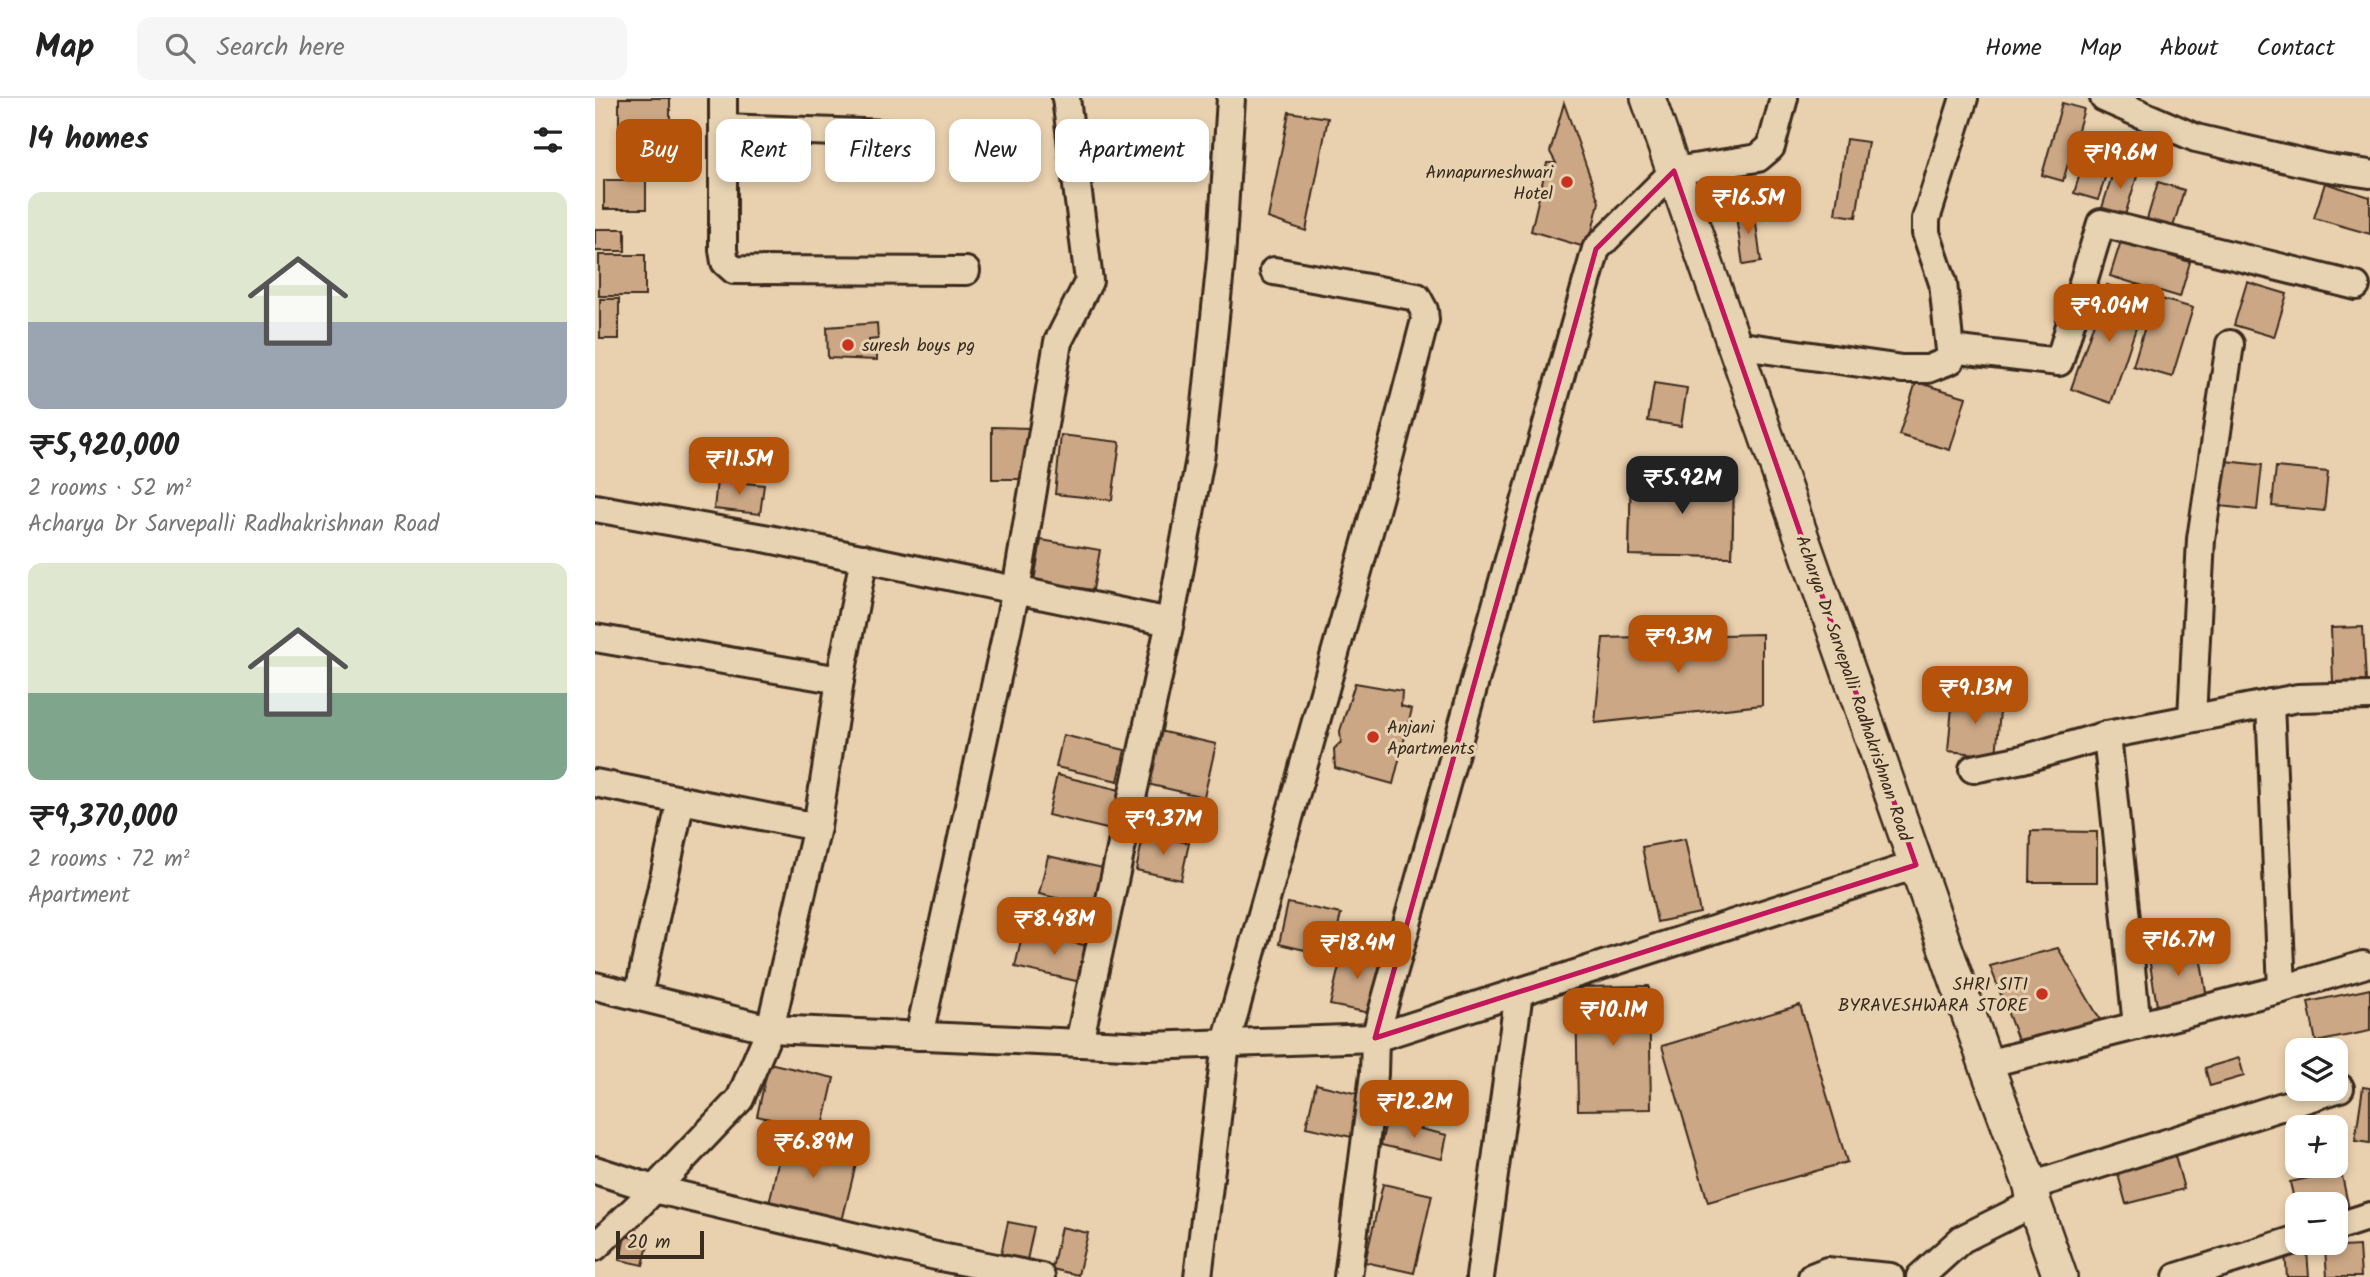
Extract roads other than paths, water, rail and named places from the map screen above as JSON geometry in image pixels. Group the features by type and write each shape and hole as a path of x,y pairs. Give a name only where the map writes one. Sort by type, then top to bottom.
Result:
{"street":[{"path":"723,98 723,119"},
{"path":"919,1036 1016,590 1058,342 1089,281 1066,98"},
{"path":"1079,1043 1170,622 1201,453 1220,259 1231,98"},
{"name":"Acharya Dr Sarvepalli Radhakrishnan Road","path":"1649,98 2060,1277"},
{"path":"1348,1277 1374,1074 1375,1038 1596,249 1674,171 1758,158 1770,147 1784,98"},
{"path":"1735,345 1902,369 1928,369 1951,360 1943,283 1926,233 1926,219 1963,98"},
{"path":"2104,98 2136,104 2196,138 2322,167 2370,174"},
{"path":"723,182 723,250 725,262 734,270 966,271"},
{"path":"1951,349 2059,362 2101,223 2356,286"},
{"path":"1198,1277 1226,1043 1379,496 1425,320 1424,310 1417,298 1274,271"},
{"path":"2192,718 2201,539 2230,344"},
{"path":"595,508 769,539 1170,622"},
{"path":"595,1247 740,1099 770,1029 817,827 840,680 864,558"},
{"path":"595,638 840,680"},
{"path":"1973,769 2023,759 2107,735 2270,703 2298,698 2370,696"},
{"path":"2270,703 2282,989"},
{"path":"2107,735 2137,1026"},
{"path":"595,783 817,827"},
{"path":"638,996 681,800"},
{"path":"595,986 770,1029 1147,1046 1375,1038 1916,865"},
{"path":"1986,1065 2282,989 2363,965"},
{"path":"1480,1277 1519,992"},
{"path":"1920,1277 1962,1239 2033,1194 2302,1101"},
{"path":"595,1170 654,1189 934,1266 1041,1277"},
{"path":"2348,1223 2370,1216"},
{"path":"2177,1277 2285,1243"},
{"path":"1812,1277 1827,1271 1890,1277"}],"place":[{"name":"Annapurneshwari Hotel","path":"1567,182"},
{"name":"suresh boys pg","path":"848,345"},
{"name":"Anjani Apartments","path":"1373,737"},
{"name":"SHRI SITI BYRAVESHWARA STORE","path":"2042,994"}]}
